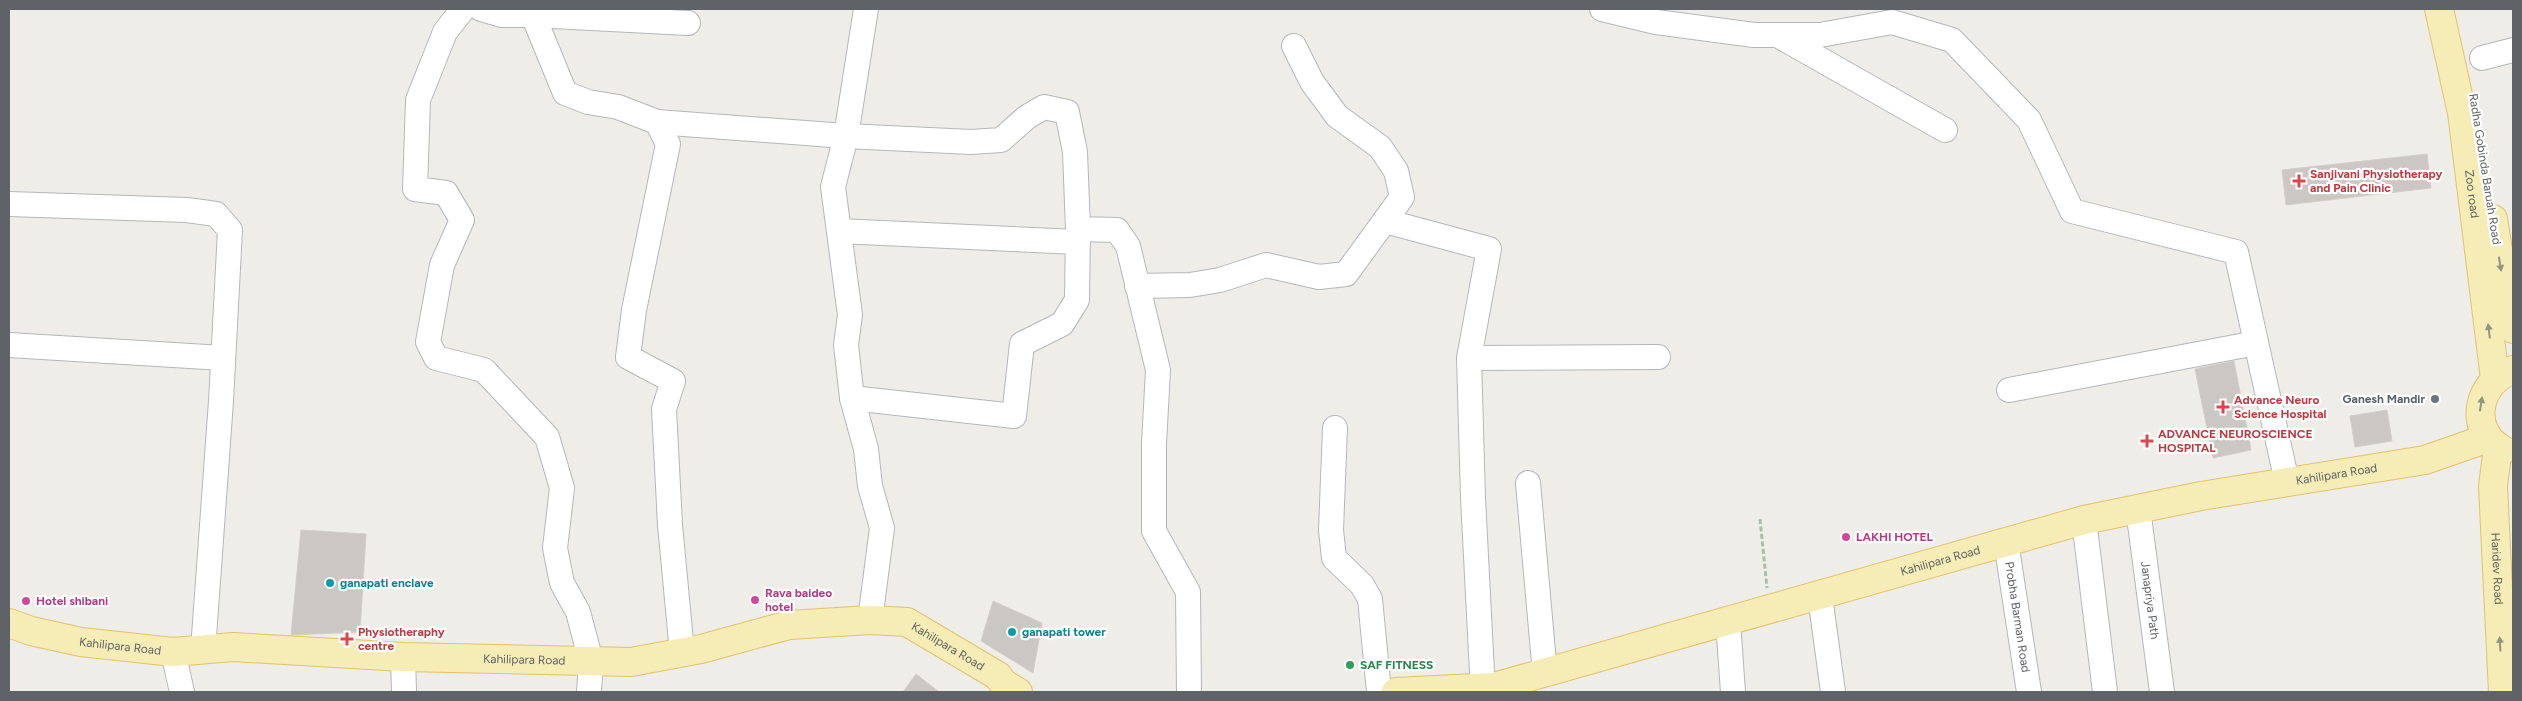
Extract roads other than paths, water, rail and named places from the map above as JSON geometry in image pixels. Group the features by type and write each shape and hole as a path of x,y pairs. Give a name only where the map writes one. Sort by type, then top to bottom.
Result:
{"main road":[{"name":"Zoo road","path":"2439,9 2462,113 2504,374"},
{"name":"Radha Gobinda Baruah Road","path":"2456,9 2471,83 2512,326"},
{"path":"2504,374 2483,394 2480,410 2481,425 2503,449 2513,508"},
{"name":"Kahilipara Road","path":"1396,692 1483,690 2084,520 2202,496 2503,449"},
{"name":"Haridev Road","path":"2503,449 2493,486 2503,692"},
{"name":"Kahilipara Road","path":"9,623 31,631 81,642 173,652 233,647 403,657 631,662 682,652 789,625 870,620 907,622 1003,687"}],"street":[{"path":"463,9 445,32 418,100 415,188 446,193 462,220 442,266 428,342 436,358 484,370 547,436 562,488 555,548 562,583 578,612 591,661 589,692"},
{"path":"481,9 502,14 534,12 688,23"},
{"path":"866,9 846,136 833,187 850,315 846,345 852,398 866,449 870,486 882,528 870,620"},
{"path":"1602,9 1656,22 1754,35 1820,35 1892,22 1952,40 2030,120 2072,211 2236,252 2288,482"},
{"path":"534,12 565,93 588,102 618,108 657,122 846,136 971,142 1001,140 1026,117 1044,108 1067,112 1075,152 1078,235 1077,300 1062,324 1022,344 1014,416 852,398"},
{"path":"1777,35 1945,130"},
{"path":"1137,286 1190,285 1220,280 1266,266 1319,277 1346,274 1402,197 1396,171 1380,147 1337,116 1312,82 1294,46"},
{"path":"2482,58 2513,50"},
{"path":"657,122 668,144 634,310 628,357 673,381 664,409 670,525 682,652"},
{"path":"9,204 187,210 216,214 230,230 203,650"},
{"path":"1385,221 1489,249 1469,358 1473,498 1483,690"},
{"path":"839,231 1078,235 1117,230 1128,246 1158,370 1154,444 1154,531 1188,592 1189,692"},
{"path":"2009,390 2256,343"},
{"path":"9,345 223,358"},
{"path":"1469,358 1658,357"},
{"path":"1335,428 1331,530 1334,558 1362,584 1370,599 1379,692"},
{"path":"1528,483 1545,674"},
{"name":"Janapriya Path","path":"2138,509 2162,692"},
{"path":"2084,520 2105,692"},
{"name":"Probha Barman Road","path":"2006,542 2029,692"},
{"path":"1820,596 1833,692"},
{"path":"1728,622 1733,692"},
{"path":"173,652 182,692"},
{"path":"403,657 404,692"}],"place":[{"name":"Sanjivani Physiotherapy and Pain Clinic","path":"2299,181"},
{"name":"Ganesh Mandir","path":"2435,399"},
{"name":"Advance Neuro Science Hospital","path":"2223,407"},
{"name":"ADVANCE NEUROSCIENCE HOSPITAL","path":"2147,441"},
{"name":"LAKHI HOTEL","path":"1846,537"},
{"name":"ganapati enclave","path":"330,583"},
{"name":"Rava baideo hotel","path":"755,600"},
{"name":"Hotel shibani","path":"26,601"},
{"name":"ganapati tower","path":"1012,632"},
{"name":"Physiotheraphy centre","path":"347,639"},
{"name":"SAF FITNESS","path":"1350,665"}]}
